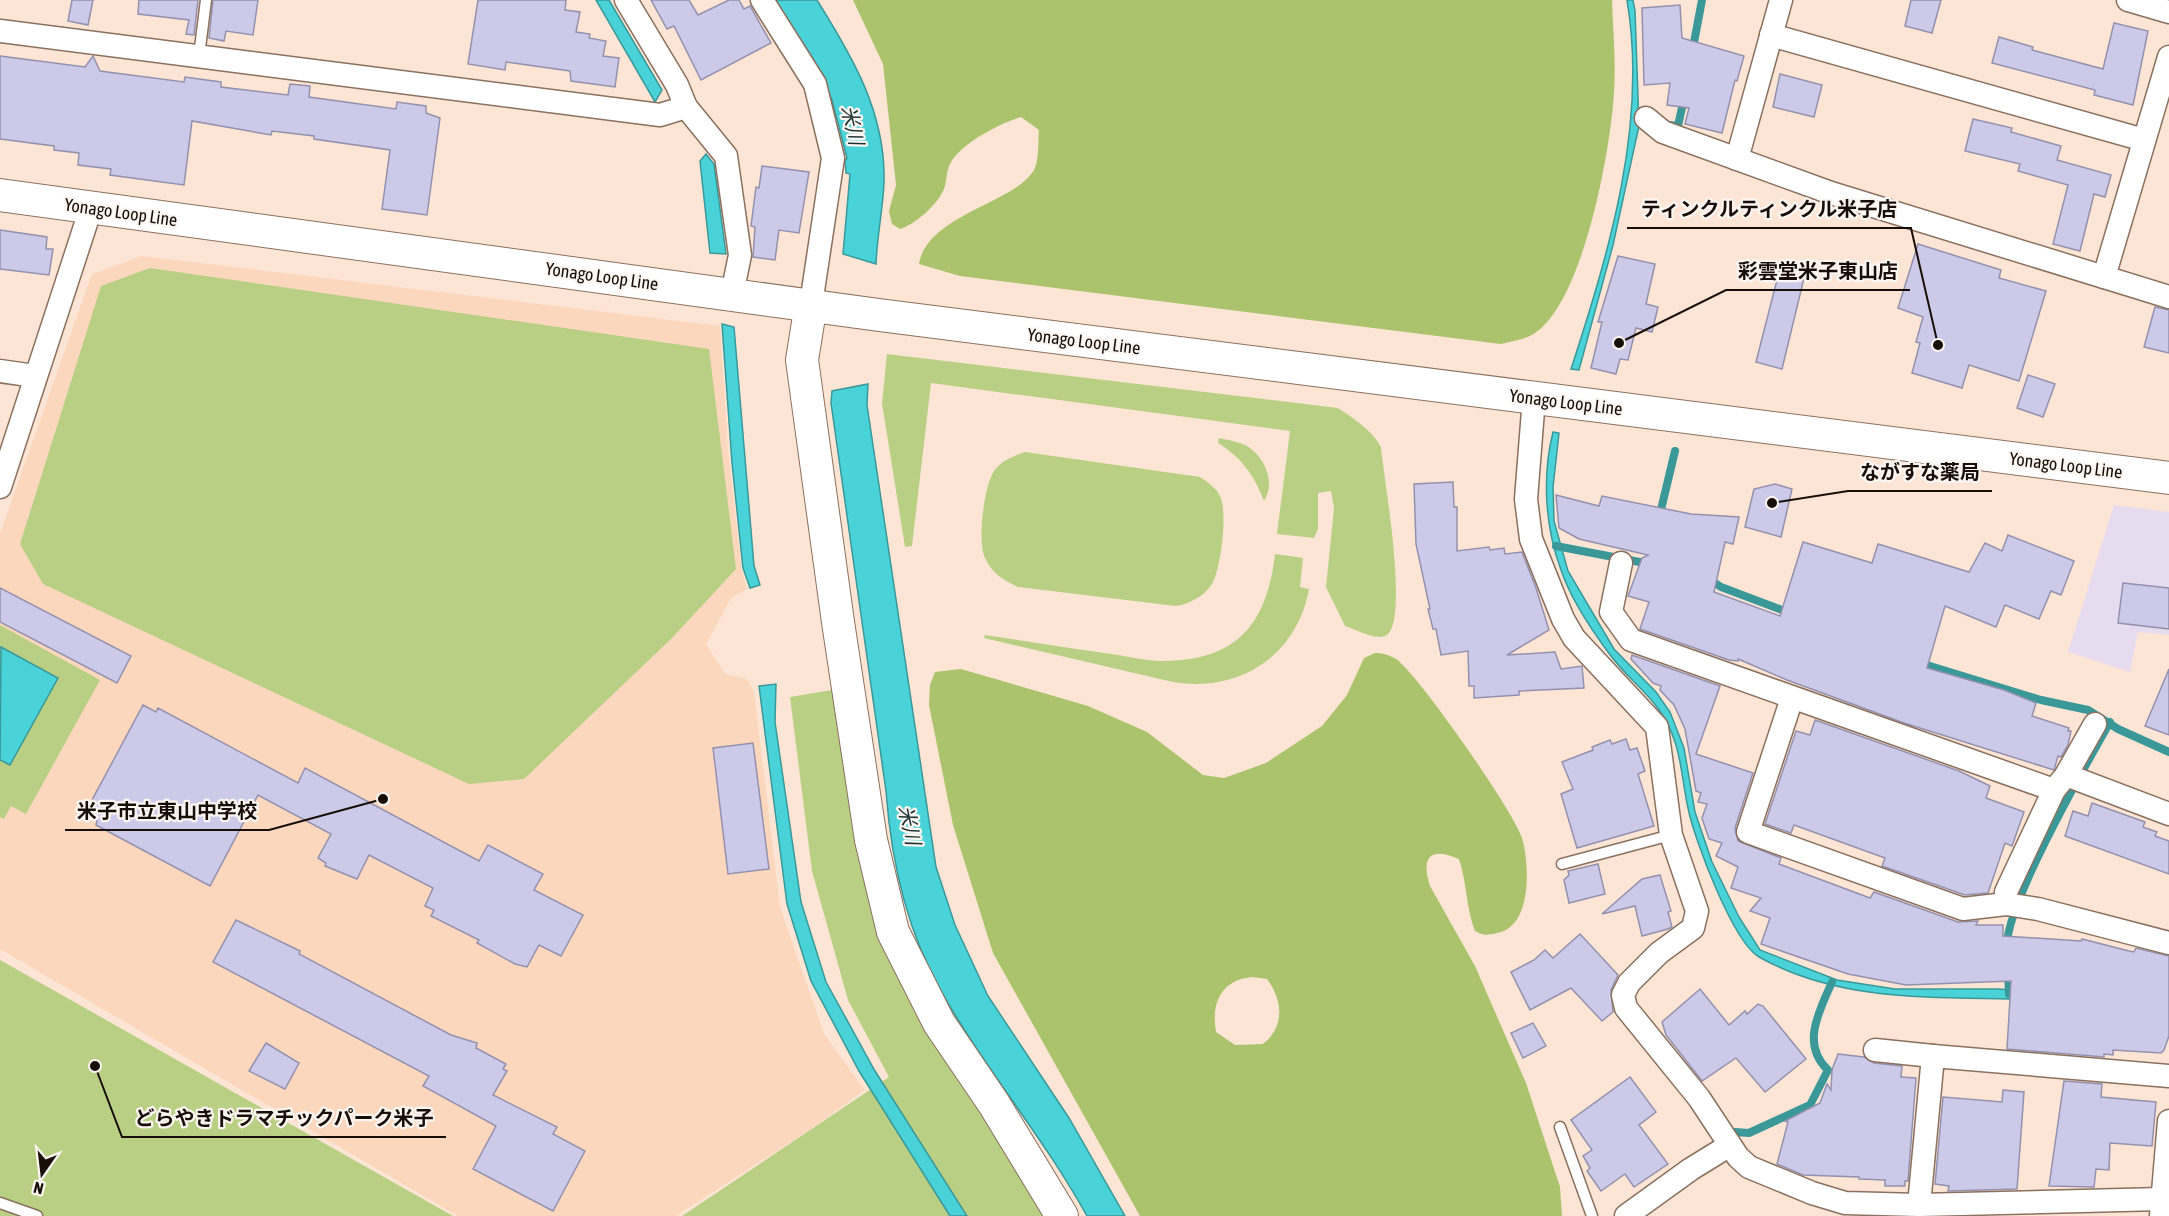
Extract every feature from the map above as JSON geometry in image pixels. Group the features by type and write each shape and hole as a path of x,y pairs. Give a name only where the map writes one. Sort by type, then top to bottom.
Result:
{"main road":[{"name":"Yonago Loop Line","path":"0,195 732,294 2169,478"},
{"path":"811,304 802,360 838,622 872,840 893,932 939,1023 994,1104 1062,1216"}],"street":[{"path":"626,0 676,85 686,107 726,156 740,255 732,294"},
{"path":"762,0 815,84 833,158 811,304"},
{"path":"1737,159 1780,0"},
{"path":"2128,0 2169,12"},
{"path":"0,31 660,116 686,107"},
{"path":"1771,34 2145,140"},
{"path":"2104,277 2169,57"},
{"path":"1646,118 1663,132 1831,193 2169,297"},
{"path":"0,487 91,208"},
{"path":"0,371 35,376"},
{"path":"1534,398 1526,499 1531,539 1563,619 1574,638 1657,727 1671,835 1696,905 1696,918 1686,935 1659,954 1629,983 1623,995 1623,1001 1699,1098 1730,1145 1749,1167 1812,1193 1845,1203 2161,1208 2169,1121"},
{"path":"1621,563 1611,612 1631,640 1792,698 2060,783 2169,814"},
{"path":"1792,698 1748,832 1963,909 2006,904 2038,909 2169,943"},
{"path":"2006,904 2006,892 2060,783 2096,724"},
{"path":"1875,1050 2169,1076"},
{"path":"1919,1205 1933,1056"},
{"path":"1626,1216 1691,1169 1730,1145"}],"lane":[{"path":"199,56 206,0"},
{"path":"1562,864 1671,835"},
{"path":"1560,1127 1592,1216"},
{"path":"0,1203 37,1216"}],"shaded area":[{"path":"142,256 720,326 728,451 742,571 747,589 731,598 706,644 725,674 747,679 754,692 780,907 824,1034 865,1090 809,1130 676,1216 458,1216 0,949 0,534 92,274"},
{"path":"2114,505 2169,512 2169,635 2138,632 2130,672 2068,652"}],"green space":[{"path":"853,0 1612,0 1615,69 1612,117 1600,186 1580,260 1566,293 1550,319 1532,335 1501,344 960,276 919,264 926,247 938,233 955,221 1011,191 1025,180 1035,168 1039,130 1021,117 972,141 951,162 944,189 931,207 906,227 900,229 892,224 889,211 896,185 883,64"},
{"path":"150,268 709,349 736,569 672,638 524,779 469,784 43,584 20,544 101,286"},
{"path":"887,354 1338,408 1356,420 1381,447 1396,579 1396,606 1392,626 1385,636 1381,637 1345,626 1326,587 1334,508 1331,491 1318,493 1318,529 1314,538 1277,534 1290,431 931,383 912,546 905,547 882,403"},
{"path":"1219,438 1247,446 1259,457 1269,479 1264,501 1246,468 1218,443"},
{"path":"1025,452 1200,477 1206,481 1220,496 1223,514 1221,554 1212,584 1196,599 1176,606 1018,587 1003,579 991,568 983,550 982,527 987,489 990,478 1000,464"},
{"path":"1275,554 1303,558 1300,587 1309,589 1302,613 1292,633 1278,651 1261,665 1242,675 1220,682 1197,684 1173,682 984,638 985,635 1156,661 1189,659 1211,654 1229,646 1244,634 1256,619 1265,600"},
{"path":"0,625 100,680 26,814 11,806 4,819 0,817"},
{"path":"1375,653 1386,654 1396,659 1407,670 1443,715 1484,774 1522,838 1526,864 1526,894 1517,920 1508,928 1497,933 1486,935 1475,931 1459,859 1449,855 1434,854 1427,862 1427,876 1430,886 1475,966 1526,1083 1560,1187 1562,1216 1140,1216 993,953 953,825 929,705 930,685 935,672 961,669 1088,706 1147,732 1203,775 1224,778 1266,763 1322,726 1347,695 1364,658","holes":["1252,977 1267,979 1276,995 1279,1012 1278,1021 1270,1037 1263,1044 1235,1045 1216,1032 1217,1003 1226,988 1241,979"]},
{"path":"838,689 865,859 1049,1216 682,1216 889,1077 848,1000 812,871 790,697"},
{"path":"0,960 453,1216 0,1216"}],"water":[{"path":"596,0 609,0 662,90 655,102"},
{"name":"米川","path":"773,0 817,0 843,42 873,109 883,157 884,182 876,264 843,254 850,174 846,173 847,158 832,100 814,60"},
{"path":"1627,0 1633,0 1635,11 1639,126 1613,245 1579,370 1571,369 1611,234 1629,140 1632,47"},
{"path":"706,154 714,164 726,254 710,253 700,161"},
{"path":"722,324 734,327 754,566 760,585 750,588 743,568 732,463"},
{"name":"米川","path":"868,384 867,405 936,867 955,925 988,996 1069,1118 1125,1216 1087,1216 1052,1159 958,1020 929,968 910,920 897,869 888,817 831,403 832,391"},
{"path":"1553,432 1559,433 1553,487 1554,521 1568,571 1614,649 1656,692 1670,712 1684,748 1695,812 1712,862 1739,917 1760,950 1837,980 1895,989 1998,989 2061,993 2061,1001 1945,998 1869,992 1831,985 1794,974 1759,957 1749,948 1727,911 1706,865 1692,823 1681,766 1669,727 1654,703 1617,664 1601,643 1565,580 1551,536 1547,501 1547,466"},
{"path":"1,647 58,678 10,765 0,760"},
{"path":"776,684 775,722 801,902 826,982 875,1071 967,1216 950,1216 859,1071 811,981 787,904 759,686"}],"building":[{"path":"72,0 93,0 88,25 68,21"},
{"path":"139,0 198,0 194,35 186,34 189,20 138,14"},
{"path":"213,0 258,0 253,35 226,31 224,41 209,38"},
{"path":"478,0 566,0 565,10 580,12 576,32 590,34 589,38 606,41 603,56 619,58 615,87 571,81 570,71 506,62 505,70 468,64"},
{"path":"651,0 689,0 698,15 729,0 739,0 744,9 750,6 771,43 701,80 674,26 667,29"},
{"path":"1911,0 1941,0 1932,33 1905,26"},
{"path":"1680,5 1682,38 1744,56 1737,81 1735,80 1722,133 1685,124 1689,108 1667,105 1670,83 1644,85 1642,8"},
{"path":"2114,23 2148,31 2133,105 2094,95 2095,90 1992,63 1999,37 2033,47 2032,50 2103,69"},
{"path":"0,56 85,67 93,56 100,71 184,82 185,77 221,82 221,87 288,95 290,84 310,86 309,97 396,109 397,102 426,106 426,113 440,118 427,215 382,209 390,150 314,139 314,136 272,131 271,135 192,121 184,185 110,175 111,169 78,165 79,153 54,150 54,146 0,139"},
{"path":"1780,74 1822,85 1814,117 1773,107"},
{"path":"1973,119 2012,128 2011,132 2061,146 2057,160 2111,175 2105,197 2094,194 2080,251 2053,244 2068,185 2018,171 2020,164 1965,151"},
{"path":"762,166 809,172 799,233 779,230 775,260 753,257 755,227 751,226 756,187 759,188"},
{"path":"0,230 47,237 46,249 53,249 49,275 0,269"},
{"path":"1918,244 2001,270 1999,278 2046,291 2019,381 1969,365 1962,388 1912,373 1920,343 1916,342 1923,317 1898,308"},
{"path":"1618,256 1655,264 1646,304 1658,307 1652,332 1636,328 1628,360 1620,359 1616,374 1591,368 1602,322 1598,322"},
{"path":"1779,272 1804,278 1782,369 1756,362"},
{"path":"2155,307 2169,310 2169,353 2144,347"},
{"path":"2028,375 2055,384 2043,417 2017,408"},
{"path":"1453,482 1454,507 1457,507 1457,551 1489,547 1490,550 1504,548 1505,554 1522,552 1536,588 1549,630 1507,655 1555,652 1561,669 1582,666 1584,688 1519,691 1519,695 1474,698 1474,686 1469,686 1468,651 1441,655 1436,629 1433,629 1428,609 1430,609 1416,544 1414,484"},
{"path":"1775,484 1792,489 1781,537 1745,527 1754,489"},
{"path":"1556,495 1599,506 1602,496 1691,514 1739,517 1733,544 1725,542 1714,592 1780,616 1803,542 1872,563 1878,544 1969,572 1985,543 2002,551 2008,535 2074,561 2061,595 2051,591 2039,619 2005,605 1996,627 1945,606 1927,668 2004,690 2036,703 2032,716 2069,728 2068,731 2071,731 2068,745 2061,757 2058,756 2054,770 1904,723 1787,680 1738,659 1738,661 1729,660 1640,629 1649,602 1628,596 1642,558 1648,555 1579,539 1559,528"},
{"path":"2123,583 2169,588 2169,629 2118,623"},
{"path":"0,588 131,656 117,683 0,622"},
{"path":"1632,655 1720,686 1696,754 1753,773 1735,828 1738,841 1781,858 1779,864 1870,898 1874,892 1958,922 1978,921 1976,925 2003,925 2003,936 2081,941 2082,939 2134,952 2136,948 2169,956 2169,1036 2164,1050 2161,1053 2113,1050 2113,1055 2104,1054 2104,1057 2007,1049 2011,981 1906,985 1848,974 1761,944 1770,918 1750,911 1761,898 1731,888 1738,867 1716,856 1722,843 1709,839 1702,818 1707,804 1698,802 1701,793 1696,791 1685,729 1674,705 1660,690 1661,686 1653,683 1631,659"},
{"path":"2169,669 2169,735 2145,726"},
{"path":"143,705 156,712 158,708 298,783 305,768 479,861 488,845 543,874 534,890 583,915 561,956 539,945 527,967 515,964 477,943 479,940 431,916 434,910 425,906 433,888 369,855 357,879 325,866 326,863 318,858 331,834 258,795 210,886 96,825 97,821 84,815"},
{"path":"1815,720 1959,771 1990,786 1986,798 2024,812 2012,846 2005,843 1988,893 1965,895 1882,866 1885,858 1794,825 1791,833 1765,824 1796,731 1810,735"},
{"path":"1626,739 1630,750 1637,748 1645,771 1638,774 1654,826 1577,848 1561,794 1573,789 1562,762 1593,750 1592,747 1610,740 1612,744"},
{"path":"753,743 769,869 728,874 713,748"},
{"path":"2092,803 2145,822 2143,827 2157,832 2155,836 2169,841 2169,874 2065,836 2073,811 2088,816"},
{"path":"1598,864 1605,894 1569,903 1564,880 1569,875 1568,871"},
{"path":"1660,875 1671,911 1668,912 1672,927 1642,936 1635,906 1602,914 1642,879"},
{"path":"236,920 300,951 299,954 451,1035 477,1043 476,1048 506,1064 503,1069 507,1071 493,1095 557,1127 553,1134 585,1151 553,1211 473,1169 496,1126 423,1086 429,1076 213,962"},
{"path":"1580,934 1618,975 1611,990 1613,1012 1602,1021 1571,988 1530,1010 1511,972 1534,960 1545,950 1553,958"},
{"path":"1700,989 1729,1025 1745,1011 1747,1014 1758,1004 1763,1006 1806,1059 1765,1092 1736,1058 1702,1081 1666,1035 1662,1022"},
{"path":"1533,1023 1546,1046 1523,1058 1511,1033"},
{"path":"266,1043 299,1063 285,1089 249,1071"},
{"path":"1838,1054 1864,1057 1874,1063 1902,1066 1901,1077 1916,1078 1908,1181 1905,1181 1905,1186 1885,1186 1885,1180 1859,1179 1859,1177 1803,1175 1777,1164 1788,1122 1785,1121 1820,1103 1827,1084 1831,1090 1832,1070"},
{"path":"1630,1077 1656,1112 1639,1125 1668,1164 1634,1187 1625,1174 1601,1191 1587,1171 1590,1168 1583,1156 1592,1150 1571,1120"},
{"path":"2064,1081 2102,1084 2101,1097 2156,1102 2152,1146 2110,1143 2109,1170 2096,1169 2094,1187 2049,1186"},
{"path":"2003,1090 2024,1092 2017,1189 1948,1191 1949,1186 1935,1184 1943,1097 2002,1102"}],"waterway":[{"path":"1692,53 1702,0"},
{"path":"1669,125 1678,126 1684,98"},
{"path":"1659,518 1675,451"},
{"path":"1556,546 1650,564"},
{"path":"1709,579 1721,587 1790,613"},
{"path":"1917,662 2041,700 2088,710 2118,729 2169,752"},
{"path":"2007,947 2010,927 2032,869 2066,801 2110,722"},
{"path":"2008,971 2009,994"},
{"path":"1735,1132 1749,1133 1810,1105 1828,1070 1815,1049 1814,1038 1818,1015 1832,982"}],"place":[{"name":"彩雲堂米子東山店","path":"1619,343"},
{"name":"ティンクルティンクル米子店","path":"1938,345"},
{"name":"ながすな薬局","path":"1772,503"},
{"name":"米子市立東山中学校","path":"383,799"},
{"name":"どらやきドラマチックパーク米子","path":"95,1066"}]}
